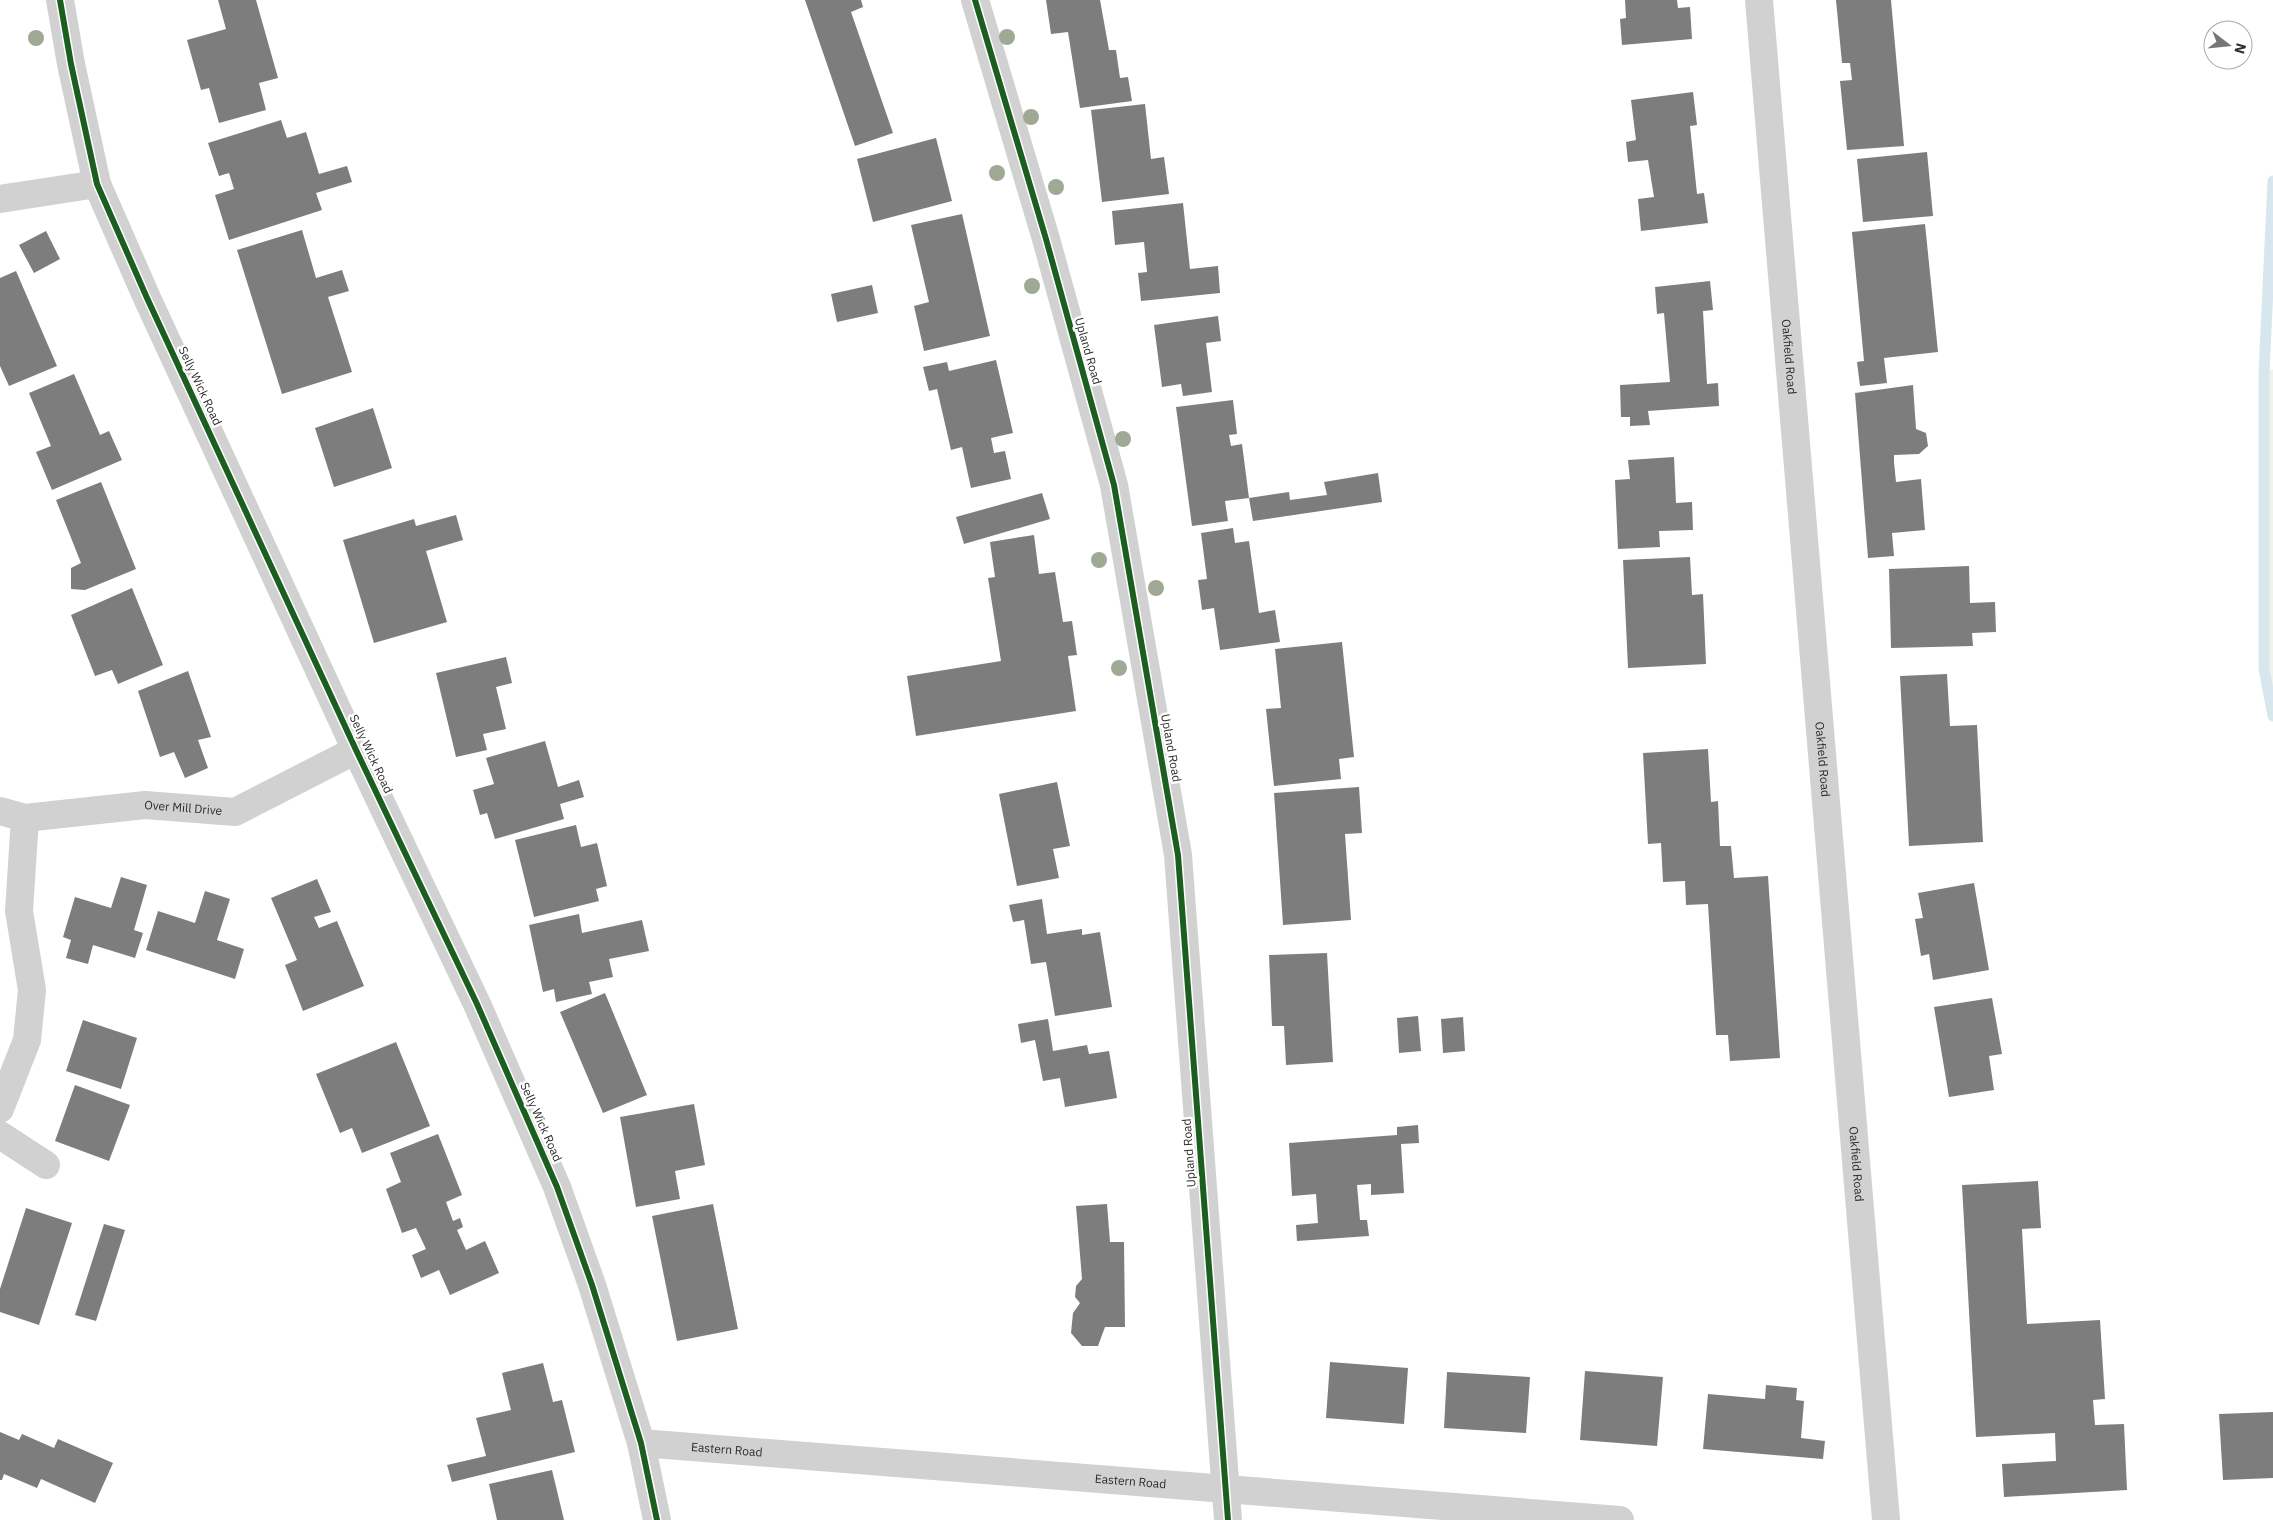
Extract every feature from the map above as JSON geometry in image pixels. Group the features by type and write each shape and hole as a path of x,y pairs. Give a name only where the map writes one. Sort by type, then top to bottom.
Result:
{"street":[{"name":"Selly Wick Road","path":"60,0 71,64 98,184 147,298 356,750 477,1004 557,1187 592,1285 641,1443 657,1520"},
{"name":"Upland Road","path":"975,0 1046,239 1114,485 1178,855 1228,1520"},
{"name":"Oakfield Road","path":"1759,0 1886,1520"},
{"path":"0,199 98,184"},
{"name":"Over Mill Drive","path":"0,1109 27,1040 32,990 19,910 12,814 146,805 235,812 356,750"},
{"path":"0,1134 46,1165"},
{"name":"Eastern Road","path":"641,1443 1620,1520"}],"shaded area":[{"path":"2273,369 2273,713 2264,669 2264,373"}],"building":[{"path":"218,0 256,0 278,78 259,83 266,110 219,123 209,88 201,90 187,40 226,29"},
{"path":"805,0 861,0 863,7 851,12 893,133 855,146"},
{"path":"1046,0 1100,0 1109,50 1116,50 1120,78 1128,77 1132,101 1080,108 1068,32 1051,34"},
{"path":"1625,0 1677,0 1678,8 1690,7 1692,39 1622,45 1620,19 1626,18"},
{"path":"1836,0 1891,0 1904,146 1847,150 1840,81 1852,80 1850,63 1842,63"},
{"path":"1693,92 1697,125 1690,126 1697,194 1704,193 1708,223 1641,231 1638,199 1654,197 1648,160 1628,162 1626,142 1636,140 1631,100"},
{"path":"1145,104 1151,159 1164,157 1169,194 1102,202 1091,110"},
{"path":"281,120 287,138 306,132 319,174 347,166 352,182 316,193 322,210 229,240 215,195 234,189 229,173 219,176 208,143"},
{"path":"936,138 952,201 873,222 857,159"},
{"path":"1927,152 1933,216 1863,222 1857,159"},
{"path":"1183,203 1190,269 1218,266 1220,293 1141,301 1138,273 1147,272 1144,242 1115,245 1112,211"},
{"path":"962,214 990,336 924,351 914,306 929,302 911,225"},
{"path":"1925,224 1938,352 1884,358 1887,383 1860,386 1857,362 1864,361 1852,232"},
{"path":"302,230 316,278 342,270 349,291 328,297 352,372 282,394 237,250"},
{"path":"46,231 60,259 34,273 19,245"},
{"path":"16,271 57,366 9,386 0,366 0,278"},
{"path":"1710,281 1713,310 1703,311 1707,384 1718,383 1719,406 1648,411 1650,425 1630,426 1630,417 1621,417 1620,385 1670,382 1664,313 1657,314 1655,287"},
{"path":"872,285 878,313 837,322 831,294"},
{"path":"1218,316 1221,341 1206,343 1212,392 1183,396 1181,384 1162,387 1154,325"},
{"path":"996,360 1013,433 991,438 994,453 1005,451 1011,479 971,488 962,447 951,450 937,389 929,391 923,367 947,362 949,371"},
{"path":"74,374 100,435 109,431 122,460 52,490 36,452 51,446 29,393"},
{"path":"1913,385 1916,429 1926,433 1928,446 1919,454 1894,455 1894,462 1896,482 1921,479 1925,530 1892,533 1894,556 1868,558 1855,393"},
{"path":"1233,400 1237,434 1229,435 1231,446 1242,444 1249,498 1225,501 1228,521 1192,526 1176,407"},
{"path":"373,408 392,468 334,487 315,428"},
{"path":"1674,457 1676,503 1692,502 1693,530 1659,531 1660,547 1618,549 1615,480 1630,479 1628,460"},
{"path":"1378,473 1382,502 1253,521 1249,498 1289,492 1290,500 1327,495 1324,482"},
{"path":"101,482 136,569 85,590 71,589 71,568 81,563 56,500"},
{"path":"1042,493 1050,519 964,544 956,517"},
{"path":"456,515 463,540 426,551 447,622 374,643 343,540 414,519 416,526"},
{"path":"1233,528 1235,543 1249,541 1259,613 1275,610 1280,642 1220,650 1214,608 1202,610 1198,580 1207,579 1201,533"},
{"path":"1034,535 1039,574 1055,572 1063,622 1072,621 1077,655 1068,656 1076,711 916,736 907,676 1001,661 988,578 995,577 990,542"},
{"path":"1690,557 1692,595 1703,594 1706,664 1628,668 1623,560"},
{"path":"1969,566 1970,603 1995,602 1996,632 1972,633 1973,646 1891,648 1889,569"},
{"path":"132,588 163,665 118,684 112,670 95,676 71,615"},
{"path":"1342,642 1354,757 1339,759 1341,779 1274,786 1266,709 1281,708 1275,649"},
{"path":"506,657 512,683 496,687 506,729 483,734 487,750 456,757 436,673"},
{"path":"188,671 211,737 198,740 208,768 185,778 174,752 160,757 138,691"},
{"path":"1947,674 1950,726 1977,725 1983,842 1909,846 1900,676"},
{"path":"545,741 558,787 579,780 584,797 560,804 564,819 495,839 487,813 480,815 473,790 494,784 486,758"},
{"path":"1708,749 1711,802 1718,801 1720,846 1731,846 1734,878 1768,876 1780,1058 1730,1061 1728,1035 1716,1035 1708,904 1686,905 1685,881 1663,882 1661,843 1648,844 1643,753"},
{"path":"1057,782 1070,846 1053,849 1059,878 1017,886 999,794"},
{"path":"1359,787 1362,833 1345,834 1351,920 1283,925 1274,793"},
{"path":"576,825 581,847 597,843 607,886 596,889 599,901 534,917 515,840"},
{"path":"121,877 147,885 134,930 143,933 135,958 93,945 88,964 66,958 71,940 63,937 75,897 111,908"},
{"path":"317,879 331,912 314,917 319,928 337,921 364,986 303,1011 285,965 297,960 271,898"},
{"path":"1974,883 1989,970 1933,980 1929,954 1921,956 1915,919 1923,918 1918,893"},
{"path":"205,891 230,899 217,940 244,949 235,979 146,950 158,911 195,923"},
{"path":"1042,899 1047,934 1082,929 1082,935 1100,932 1112,1007 1055,1016 1046,962 1031,964 1024,920 1013,922 1009,905"},
{"path":"579,914 582,933 642,920 649,951 609,959 613,977 589,982 592,994 556,1002 554,989 543,992 529,925"},
{"path":"1327,953 1333,1062 1286,1065 1284,1026 1272,1026 1269,955"},
{"path":"605,993 647,1095 603,1113 560,1012"},
{"path":"1992,998 2002,1054 1989,1056 1994,1090 1949,1097 1934,1007"},
{"path":"1418,1016 1421,1051 1399,1053 1397,1018"},
{"path":"1463,1017 1465,1051 1443,1053 1441,1019"},
{"path":"1048,1019 1053,1051 1087,1045 1089,1054 1109,1051 1117,1098 1065,1107 1060,1078 1043,1081 1035,1040 1021,1043 1018,1024"},
{"path":"83,1020 137,1038 121,1089 66,1071"},
{"path":"396,1042 430,1126 362,1153 352,1128 340,1133 316,1074"},
{"path":"75,1085 130,1105 109,1161 55,1141"},
{"path":"694,1104 705,1165 675,1171 680,1199 636,1207 620,1117"},
{"path":"1418,1125 1419,1143 1401,1144 1404,1193 1371,1195 1371,1184 1357,1185 1360,1220 1367,1220 1369,1236 1297,1241 1296,1225 1318,1223 1316,1194 1292,1196 1289,1143 1397,1135 1397,1127"},
{"path":"438,1134 462,1195 446,1202 453,1221 460,1218 463,1227 457,1230 466,1250 485,1241 499,1273 450,1295 439,1270 421,1278 412,1255 426,1249 416,1228 402,1233 386,1189 401,1182 390,1153"},
{"path":"2038,1181 2041,1228 2022,1229 2027,1324 2100,1320 2105,1399 2093,1400 2095,1425 2124,1424 2127,1490 2004,1497 2002,1464 2056,1461 2055,1433 1976,1437 1962,1185"},
{"path":"713,1204 738,1329 677,1341 652,1216"},
{"path":"1107,1204 1110,1242 1124,1242 1125,1327 1105,1327 1098,1346 1082,1346 1071,1333 1073,1313 1080,1303 1075,1297 1076,1286 1082,1279 1076,1206"},
{"path":"26,1208 72,1223 39,1325 0,1312 0,1289"},
{"path":"104,1224 125,1230 96,1321 75,1315"},
{"path":"1330,1362 1408,1368 1404,1424 1326,1418"},
{"path":"543,1363 553,1402 562,1400 575,1452 452,1482 447,1465 486,1456 476,1418 511,1410 502,1373"},
{"path":"1585,1371 1663,1377 1657,1446 1580,1440"},
{"path":"1447,1372 1530,1377 1526,1433 1444,1428"},
{"path":"1766,1385 1797,1388 1796,1400 1804,1401 1801,1438 1825,1441 1823,1459 1703,1449 1708,1394 1765,1399"},
{"path":"2273,1412 2273,1478 2223,1480 2219,1414"},
{"path":"0,1432 19,1440 22,1434 54,1448 58,1439 113,1463 95,1503 41,1479 37,1488 4,1474 2,1480 0,1480"},
{"path":"552,1470 564,1520 497,1520 489,1484"}],"waterway":[{"path":"2273,181 2264,373 2264,669 2273,716"}],"cycle path":[{"path":"60,0 71,64 97,184 147,298 356,750 477,1004 557,1187 592,1285 641,1443 657,1520"},
{"path":"975,0 1046,239 1114,485 1178,855 1228,1520"}]}
